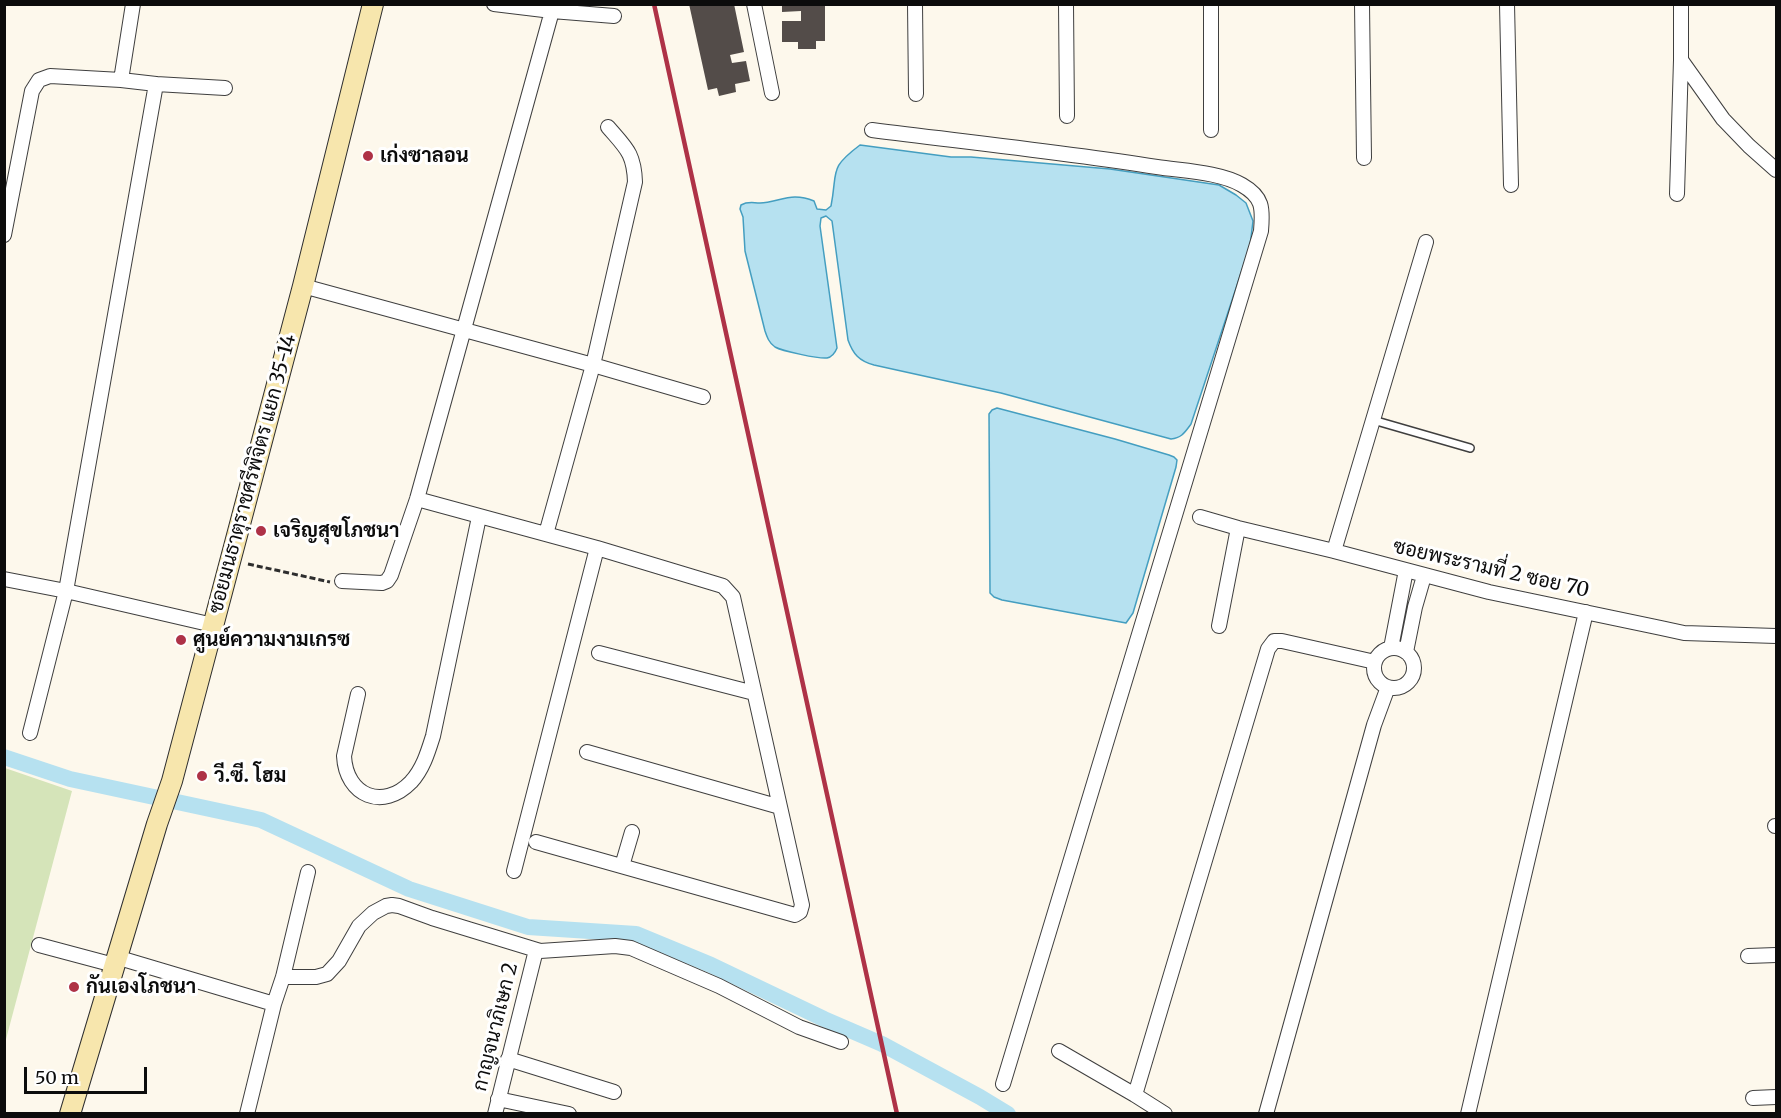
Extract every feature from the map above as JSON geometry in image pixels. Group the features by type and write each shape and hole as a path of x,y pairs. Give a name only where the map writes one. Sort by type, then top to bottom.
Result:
{"street":[{"path":"121,80 133,4"},
{"name":"ซอยมนธาตุราชศรีพิจิตร แยก 35-14","path":"69,1113 157,824 172,782 303,286 373,4"},
{"path":"494,4 614,16"},
{"path":"754,4 772,93"},
{"path":"915,4 916,94"},
{"path":"1066,4 1067,116"},
{"path":"1211,4 1211,130"},
{"path":"1362,4 1364,158"},
{"path":"1507,4 1510,185"},
{"path":"1677,194 1681,4"},
{"path":"341,582 382,583 387,581 391,575 417,499 465,331 552,11"},
{"path":"1681,60 1723,119 1776,170"},
{"path":"4,235 32,91 39,80 50,76 225,88"},
{"path":"30,733 66,591 156,84"},
{"path":"546,534 593,365 634,183 634,166 629,152 608,127"},
{"path":"872,130 1216,176 1233,180 1243,186 1256,196 1263,209 1261,231 1003,1084"},
{"path":"1334,551 1426,242"},
{"path":"303,286 703,397"},
{"path":"417,499 597,548 723,586 733,597 802,905 800,912 795,915 536,842"},
{"path":"358,694 344,756 347,776 361,793 367,796 379,797 396,794 411,782 419,771 433,736 479,517"},
{"name":"ซอยพระรามที่ 2 ซอย 70","path":"1200,517 1424,576 1684,633 1776,636"},
{"path":"1219,626 1238,528"},
{"path":"514,871 597,548"},
{"path":"1391,648 1406,570"},
{"path":"1406,652 1424,576"},
{"path":"4,579 213,625"},
{"path":"1468,1113 1586,612"},
{"path":"1135,1095 1271,644 1274,641 1282,641 1375,662"},
{"path":"1391,648 1406,652 1413,662 1413,674 1410,680 1400,687 1388,687 1378,680 1375,674 1375,662 1381,653 1391,648"},
{"path":"599,653 754,693"},
{"path":"1266,1113 1374,725 1388,687"},
{"path":"586,752 780,807"},
{"path":"622,866 632,832"},
{"path":"247,1113 308,872"},
{"path":"283,977 316,977 327,974 339,961 359,926 373,913 392,905 536,950 615,946 631,948 718,986 799,1027 841,1042"},
{"path":"39,945 115,961 274,1004"},
{"name":"กาญจนาภิเษก 2","path":"495,1113 536,950"},
{"path":"1748,956 1776,955"},
{"path":"1059,1051 1165,1113"},
{"path":"508,1059 614,1092"},
{"path":"1753,1098 1776,1097"},
{"path":"498,1099 569,1113"}],"lane":[{"path":"1373,420 1470,448"}],"path":[{"path":"230,560 341,582"}],"green space":[{"path":"4,768 72,791 5,1043"}],"water":[{"path":"860,145 951,157 1110,169 1219,185 1246,203 1253,221 1250,246 1191,424 1185,432 1171,439 1001,393 874,365 860,359 854,353 848,340 832,221 826,216 821,218 820,226 837,348 832,356 823,358 792,353 773,345 768,340 765,331 745,251 741,205 798,197 814,201 817,209 826,210 831,206 836,171 843,160"},
{"path":"997,408 1115,439 1169,455 1177,460 1133,613 1126,623 1002,600 990,593 989,414"}],"building":[{"path":"689,4 734,4 744,52 730,55 732,63 746,61 750,81 735,84 736,92 719,96 717,88 708,90"},
{"path":"782,5 825,5 825,41 816,41 816,49 798,49 798,42 782,42 782,21 801,21 801,11 782,12"}],"waterway":[{"path":"4,757 70,779 261,820 409,889 528,927 636,934 711,965 882,1044 1008,1114"}],"railway":[{"path":"654,4 897,1114"}],"place":[{"name":"เก่งซาลอน","path":"368,156"},
{"name":"เจริญสุขโภชนา","path":"261,531"},
{"name":"ศูนย์ความงามเกรซ","path":"181,640"},
{"name":"วี.ซี. โฮม","path":"202,776"},
{"name":"กันเองโภชนา","path":"74,987"}]}
